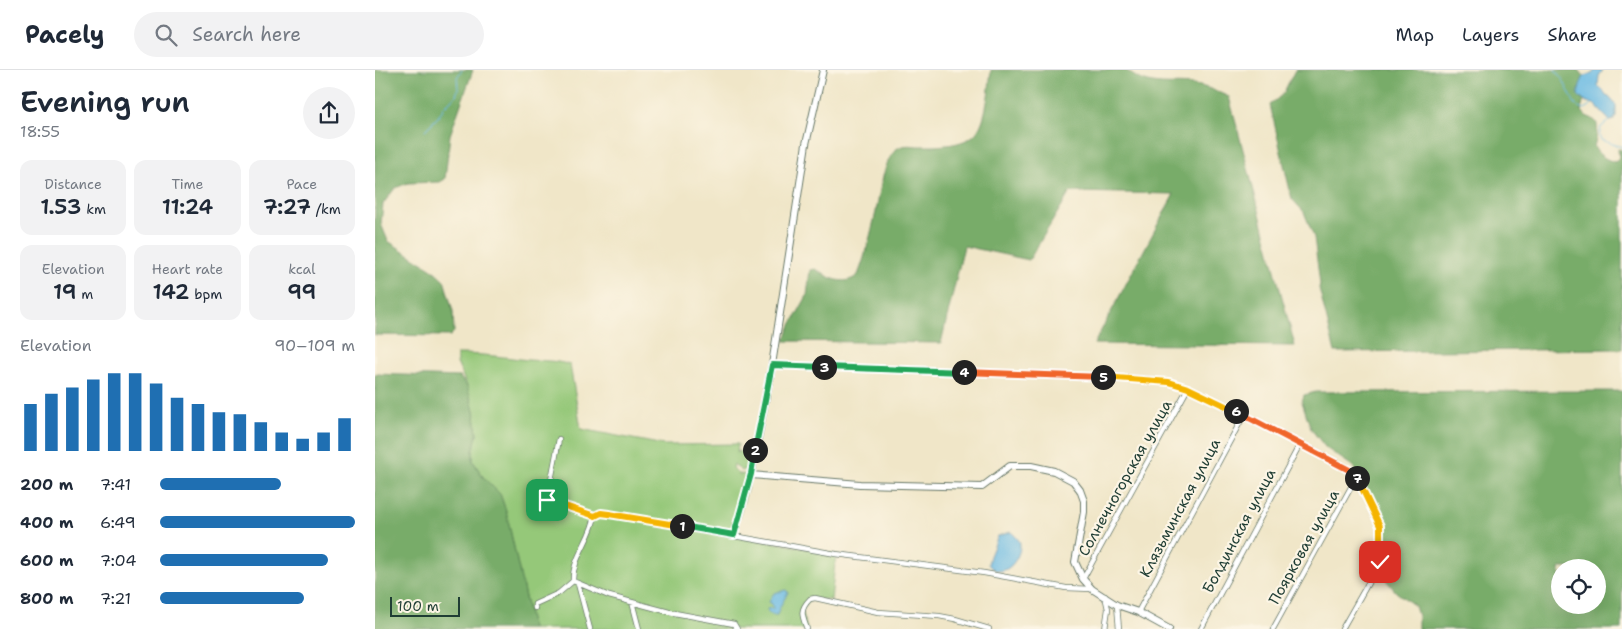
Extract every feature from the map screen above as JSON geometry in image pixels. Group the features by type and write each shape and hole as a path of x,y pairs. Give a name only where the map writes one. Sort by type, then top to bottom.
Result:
{"street":[{"path":"734,535 751,474 772,365 806,144 823,70"},
{"path":"772,365 1142,379 1169,382 1188,388 1353,472 1357,478 1378,519 1381,558 1342,629"},
{"name":"Солнечногорская улица","path":"1083,579 1188,388"},
{"name":"Клязьминская улица","path":"1138,612 1244,415"},
{"path":"559,439 547,500 595,516 601,513 609,514 836,554 1057,586 1092,588"},
{"name":"Болдинская улица","path":"1201,629 1300,444"},
{"path":"751,474 860,484 982,487 1010,466 1031,466 1054,471 1073,481 1080,490 1084,501 1084,512 1075,562 1083,579 1092,588 1117,605 1138,612 1169,629"},
{"name":"Поярковая улица","path":"1273,629 1357,478"},
{"path":"535,608 535,604 559,593 573,581 573,571 589,538 595,516"},
{"path":"573,581 604,595 669,612 734,624 737,629"},
{"path":"578,584 590,629"},
{"path":"1105,596 1108,609 1105,629"},
{"path":"807,629 802,610 810,599 815,598 877,612 939,616 973,627 989,629"},
{"path":"632,602 639,629"},
{"path":"1117,605 1119,629"}],"green space":[{"path":"375,70 473,70 450,135 445,179 440,182 408,183 395,188 383,204 381,224 388,241 432,269 444,280 453,311 454,332 450,336 375,335"},
{"path":"991,70 1126,70 1144,81 1200,86 1229,97 1295,346 1094,344 1174,194 1070,192 1029,260 964,246 941,343 784,341 807,296 810,270 815,269 831,278 842,281 853,279 858,275 870,236 884,173 895,150 910,145 948,145 971,138 983,120"},
{"path":"1295,70 1579,70 1584,76 1578,91 1581,99 1584,101 1581,108 1586,116 1597,124 1595,149 1603,157 1615,162 1619,159 1618,149 1622,150 1622,349 1335,352 1319,288 1314,237 1304,212 1292,199 1270,105 1283,94"},
{"path":"457,354 554,361 570,365 581,429 664,445 738,444 737,453 746,448 752,448 749,468 741,471 734,464 733,468 739,474 751,475 734,535 836,554 831,600 810,599 802,610 807,629 532,629 506,511 500,494 483,477 473,461 473,451 477,435 475,415 467,386 457,363"},
{"path":"375,374 460,377 467,386 475,415 477,435 473,451 473,461 483,477 500,494 506,511 532,629 375,629"},
{"path":"1622,391 1622,629 1418,629 1418,616 1415,606 1396,592 1387,581 1382,567 1379,522 1357,479 1354,467 1326,448 1311,429 1302,402 1304,395 1316,392"}],"water":[{"path":"1595,70 1603,70 1599,76 1598,86 1616,105 1614,120 1610,121 1594,104 1584,101 1578,95 1584,76 1592,74"},
{"path":"1011,532 1019,541 1019,553 1012,565 1000,571 994,570 988,564 998,536"},
{"path":"786,590 788,592 777,615 772,615 767,611 768,608 773,609 772,604 769,602 774,593"}],"waterway":[{"path":"425,130 456,95 458,89 457,77 462,70"},
{"path":"1555,70 1563,80 1576,106 1584,109 1592,104"},
{"path":"1610,121 1601,127 1599,136 1601,140 1622,147"}],"route":[{"path":"547,500 595,516 601,513 609,514 734,535 751,474 772,365 1142,379 1169,382 1188,388 1353,472 1378,519 1380,526 1380,562"}]}
